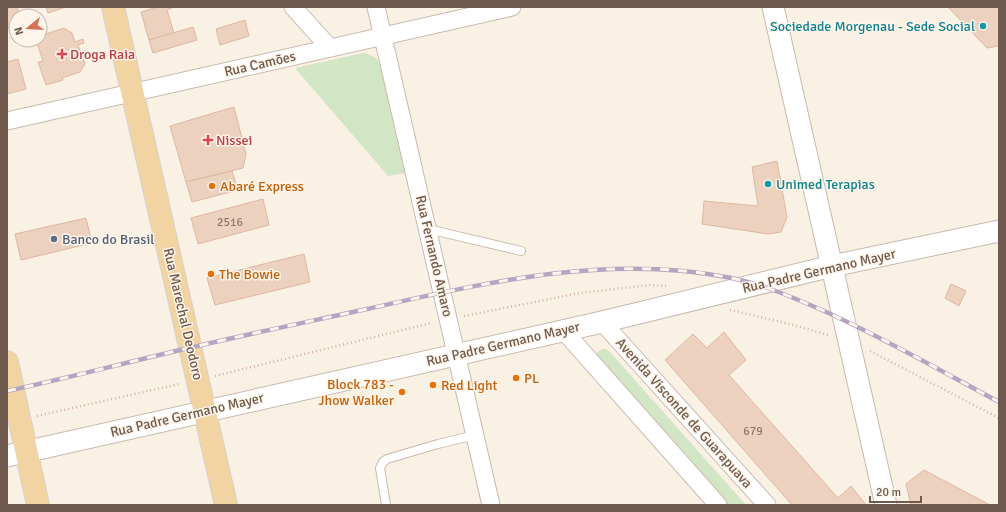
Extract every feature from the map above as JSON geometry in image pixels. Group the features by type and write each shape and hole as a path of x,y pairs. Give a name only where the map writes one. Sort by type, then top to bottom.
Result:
{"main road":[{"name":"Rua Marechal Deodoro","path":"113,7 226,505"},
{"path":"7,362 17,454 38,505"}],"street":[{"path":"293,7 330,48"},
{"name":"Rua Fernando Amaro","path":"376,7 491,505"},
{"name":"Rua Camões","path":"7,121 512,7"},
{"path":"772,7 886,505"},
{"name":"Rua Padre Germano Mayer","path":"17,454 602,322 832,266 999,231"},
{"name":"Avenida Visconde de Guarapuava","path":"602,322 767,505"},
{"path":"563,330 718,505"}],"lane":[{"path":"428,229 521,250"},
{"path":"386,505 380,468 383,462 387,459 438,444 475,435"}],"path":[{"path":"463,316 580,293 650,285 674,287"},
{"path":"727,310 790,324 829,336"},
{"path":"213,376 433,322"},
{"path":"869,351 999,418"},
{"path":"35,417 175,385"}],"green space":[{"path":"366,53 376,58 380,65 406,173 388,176 295,68"},
{"path":"602,349 606,349 610,352 746,505 722,505 595,354"}],"building":[{"path":"7,7 17,7 8,8 7,28"},
{"path":"66,7 48,13 48,8 46,8"},
{"path":"157,7 174,7 167,10 174,33 149,40 141,12"},
{"name":"Sociedade Morgenau - Sede Social","path":"948,7 999,7 999,46 987,48"},
{"path":"245,20 249,36 220,45 216,29"},
{"path":"193,27 197,40 153,53 149,40"},
{"path":"64,28 72,33 75,42 83,39 84,43 78,45 85,64 80,72 62,78 63,80 46,85 38,62 43,61 39,48 48,48 48,33"},
{"path":"18,59 26,89 7,94 7,62"},
{"name":"Nissei","path":"234,107 246,154 243,168 186,182 170,126"},
{"name":"Unimed Terapias","path":"777,161 787,217 781,232 768,234 702,224 704,201 758,206 752,167"},
{"name":"Abaré Express","path":"232,171 238,190 192,202 186,182"},
{"path":"263,199 269,225 198,244 191,218"},
{"name":"Banco do Brasil","path":"86,218 92,243 21,260 15,234"},
{"path":"304,254 310,282 215,305 207,278"},
{"path":"951,284 966,291 959,306 945,298"},
{"path":"724,332 746,360 729,375 838,498 851,486 866,505 792,505 665,360 693,334 707,348"},
{"path":"924,470 990,505 911,505 906,484"}],"railway":[{"path":"7,391 233,338 500,281 590,270 635,269 680,271 726,277 776,291 824,311 868,332 999,402"}],"place":[{"name":"Sociedade Morgenau - Sede Social","path":"983,26"},
{"name":"Droga Raia","path":"62,54"},
{"name":"Nissei","path":"208,140"},
{"name":"Unimed Terapias","path":"768,184"},
{"name":"Abaré Express","path":"212,186"},
{"name":"Banco do Brasil","path":"54,239"},
{"name":"The Bowie","path":"211,274"},
{"name":"PL","path":"516,378"},
{"name":"Red Light","path":"433,385"},
{"name":"Block 783 - Jhow Walker","path":"402,392"}]}
